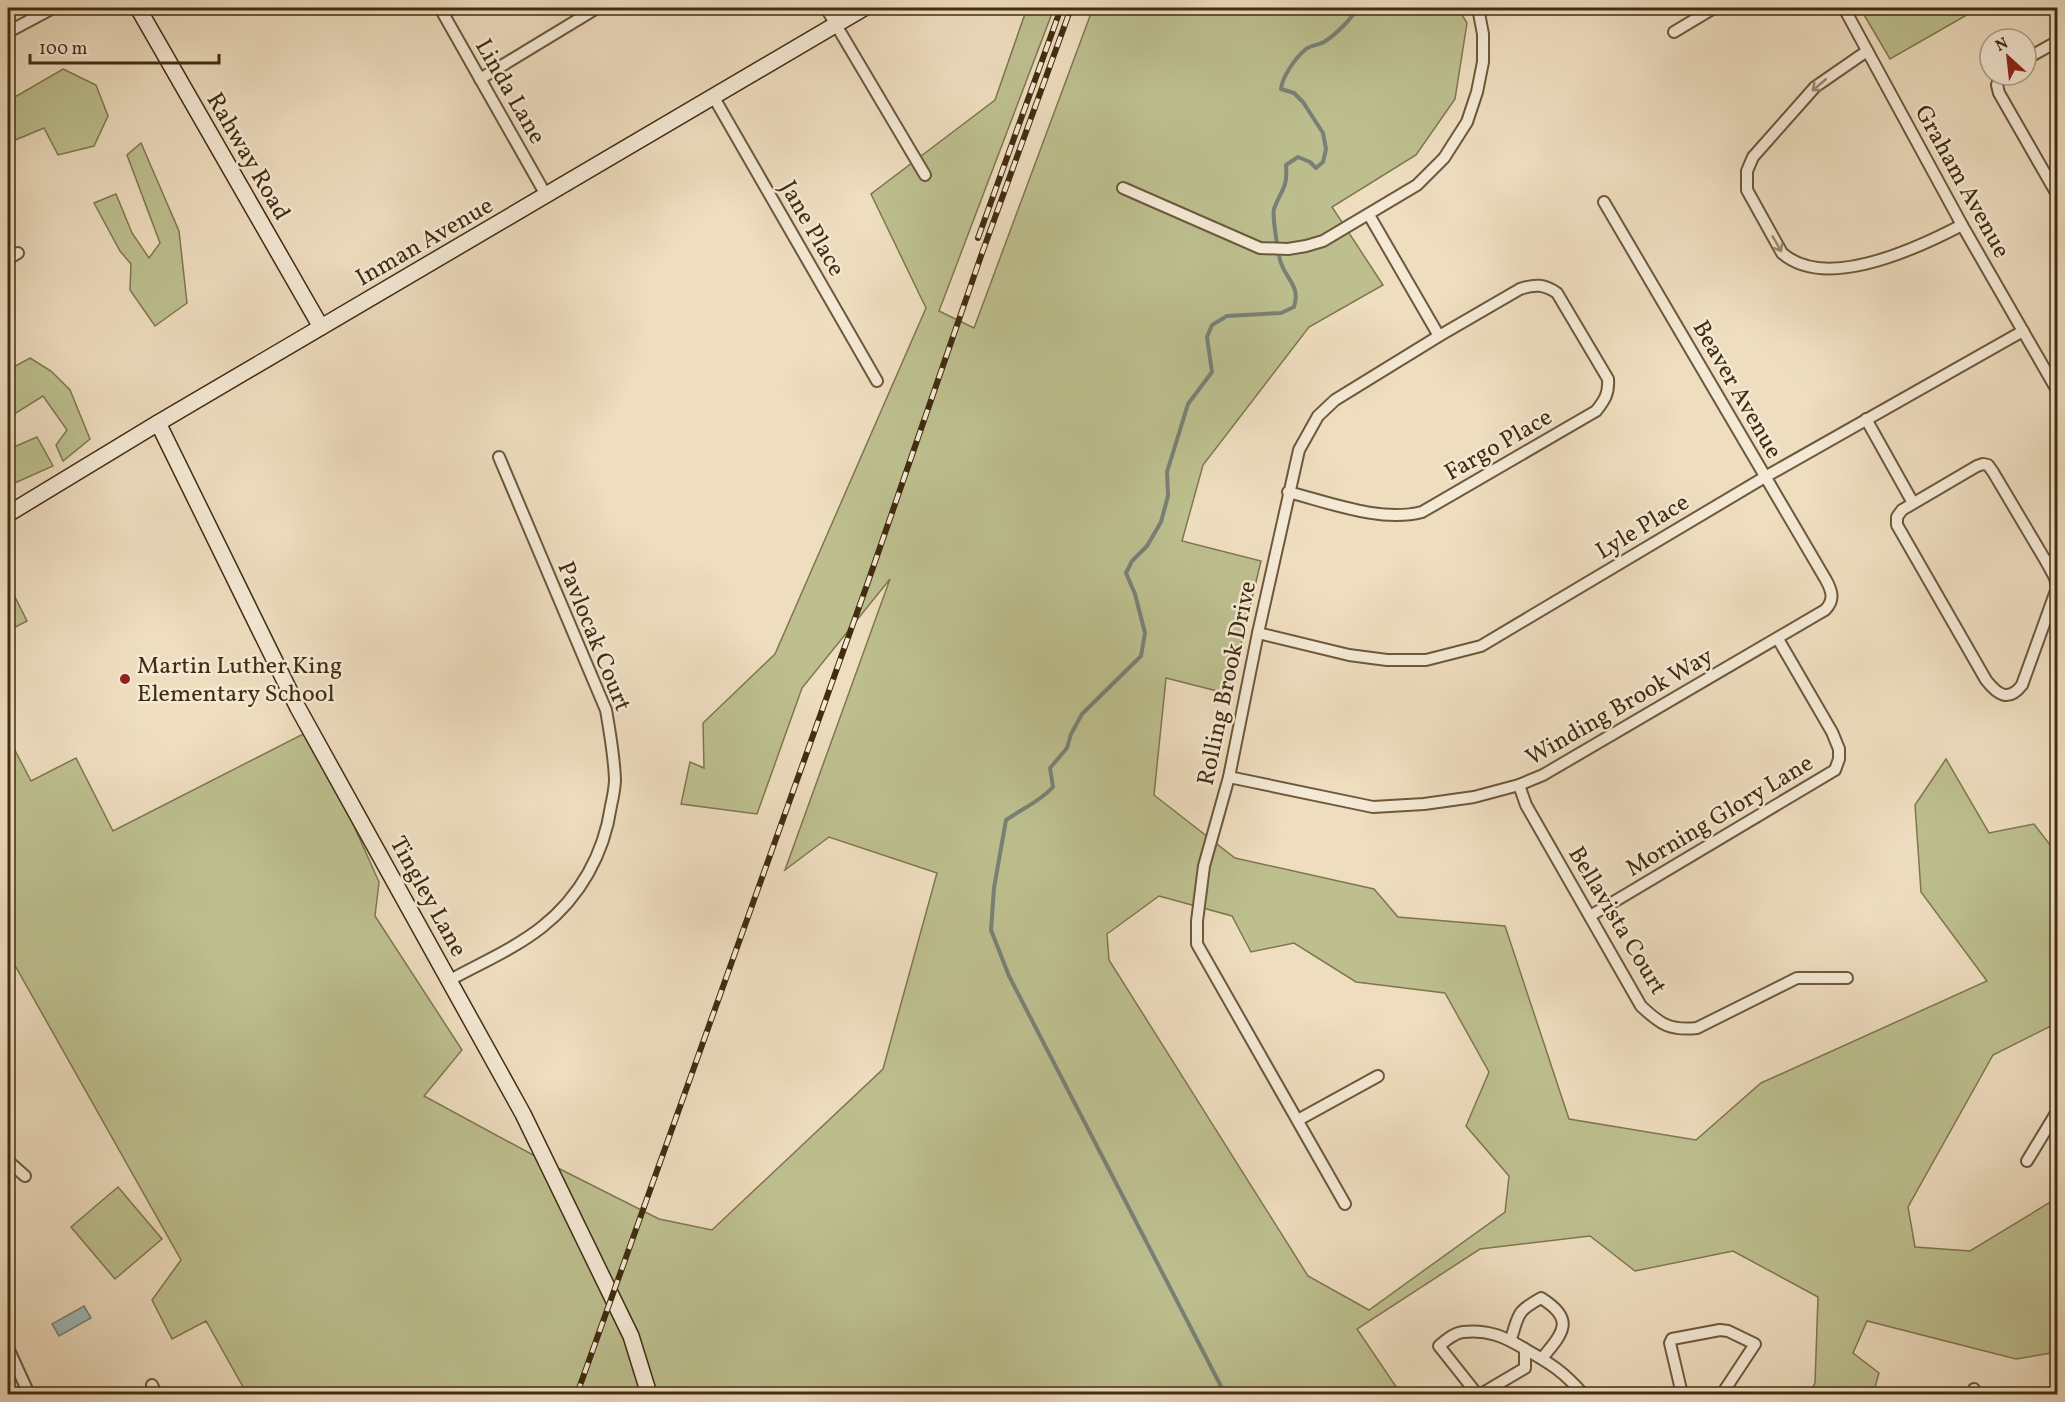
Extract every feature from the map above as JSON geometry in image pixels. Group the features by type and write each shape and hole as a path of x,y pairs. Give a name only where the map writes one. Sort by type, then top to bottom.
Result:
{"street":[{"path":"8,32 53,8"},
{"name":"Rahway Road","path":"138,8 321,327"},
{"name":"Linda Lane","path":"440,8 546,195"},
{"path":"480,79 597,8"},
{"path":"826,8 925,175"},
{"name":"Inman Avenue","path":"8,513 864,8"},
{"path":"1123,188 1260,248 1288,249 1323,241 1417,185 1444,158 1467,122 1477,92 1483,62 1483,34 1478,8"},
{"path":"1674,32 1714,8"},
{"name":"Graham Avenue","path":"1844,8 1962,225 2058,392"},
{"path":"2038,52 2058,41"},
{"path":"1867,51 1815,87 1753,157 1747,171 1747,190 1782,254 1791,261 1807,267 1858,266 1924,245 1962,225"},
{"path":"1998,87 2058,196"},
{"name":"Jane Place","path":"713,96 877,381"},
{"name":"Beaver Avenue","path":"1604,202 1826,580 1832,598"},
{"path":"1369,215 1439,336"},
{"path":"8,259 18,253"},
{"name":"Rolling Brook Drive","path":"1345,1204 1197,944 1197,921 1204,866 1229,777 1288,492 1299,450 1318,416 1335,400 1520,289 1534,284 1546,286 1557,293"},
{"name":"Fargo Place","path":"1288,492 1366,512 1407,516 1422,512 1596,411 1605,401 1609,390 1608,379 1557,293"},
{"name":"Lyle Place","path":"1258,633 1349,656 1387,660 1426,660 1481,646 1765,477 2023,331"},
{"path":"1866,419 1913,503"},
{"name":"Tingley Lane","path":"158,423 298,708 523,1114 631,1336 649,1395"},
{"name":"Pavlocak Court","path":"450,980 516,944 542,927 565,905 584,881 598,856 608,828 615,782 606,710 499,457"},
{"path":"1988,465 2047,563 2055,578 2057,588 2022,685 2017,692 2007,695 1997,693 1986,680 1899,532 1897,517 1902,510 1977,466 1988,465"},
{"path":"2047,563 2058,557"},
{"name":"Winding Brook Way","path":"1229,777 1373,807 1424,804 1474,797 1519,785 1543,775 1778,639 1825,610 1832,598"},
{"name":"Morning Glory Lane","path":"1590,916 1835,770 1839,759 1839,749 1832,732 1778,639"},
{"name":"Bellavista Court","path":"1519,785 1526,805 1641,1006 1656,1020 1669,1027 1682,1030 1697,1028 1797,978 1847,978"},
{"path":"1298,1120 1378,1076"},
{"path":"2026,1161 2058,1110"},
{"path":"8,1161 25,1176"},
{"path":"1510,1339 1523,1308 1541,1298 1553,1305 1560,1314 1563,1324 1561,1336 1543,1358"},
{"path":"1682,1395 1670,1343 1672,1339 1720,1330 1728,1331 1755,1344 1722,1395"},
{"path":"1477,1395 1439,1346 1450,1337 1462,1332 1497,1334 1510,1339 1543,1358 1568,1377 1583,1395"},
{"path":"8,1348 29,1395"},
{"path":"1481,1395 1525,1368 1525,1348"}],"green space":[{"path":"1027,8 1054,8 939,311 974,328 1093,8 1458,8 1467,23 1455,99 1416,155 1332,207 1383,285 1309,327 1203,465 1182,541 1261,561 1229,694 1166,678 1154,795 1235,858 1374,889 1398,917 1505,926 1569,1119 1696,1140 1761,1083 1987,981 1921,892 1915,805 1946,759 1989,833 2034,824 2057,854 2057,1023 1993,1055 1908,1207 1915,1247 1970,1251 2057,1198 2057,1352 2016,1359 1867,1321 1853,1353 1879,1373 1873,1394 1809,1394 1815,1383 1818,1297 1733,1251 1635,1271 1590,1236 1480,1249 1357,1329 1401,1394 1064,1394 1061,1389 1052,1394 247,1394 206,1321 172,1339 152,1300 181,1260 8,953 8,737 31,781 76,758 113,831 311,730 379,882 375,916 462,1050 424,1096 546,1162 659,1219 712,1230 883,1069 937,873 829,837 785,870 890,579 802,688 757,814 681,804 690,762 704,768 703,723 775,654 926,308 871,194 995,100","holes":["1159,896 1232,916 1251,952 1294,943 1356,982 1445,993 1489,1072 1466,1126 1509,1176 1505,1212 1369,1310 1308,1276 1109,960 1107,934"]},
{"path":"1860,8 1979,8 1890,59"},
{"path":"63,69 96,85 108,116 94,146 58,155 44,128 8,143 8,101"},
{"path":"141,143 179,231 187,303 155,326 130,290 131,264 120,251 94,203 116,194 132,233 149,258 160,243 127,155"},
{"path":"30,358 51,371 70,390 90,439 63,461 56,445 67,430 43,396 8,418 8,370"},
{"path":"8,436 14,447 37,437 53,466 8,486"},
{"path":"8,583 27,621 8,631"},
{"path":"118,1187 162,1239 115,1279 71,1227"}],"water":[{"path":"84,1306 91,1318 59,1336 52,1324"}],"waterway":[{"path":"1225,1394 1009,976 991,930 994,888 1006,820 1053,787 1050,768 1067,748 1071,734 1082,714 1141,656 1145,633 1135,594 1126,573 1132,561 1147,546 1161,522 1168,496 1167,472 1188,404 1212,372 1207,337 1212,325 1227,316 1281,313 1294,307 1296,299 1294,287 1280,260 1274,226 1274,209 1285,184 1286,165 1298,157 1310,162 1316,168 1323,162 1326,149 1323,133 1303,102 1294,93 1281,89 1282,84 1290,68 1302,53 1333,35 1347,22 1357,8"}],"railway":[{"path":"978,238 1061,8"},
{"path":"577,1394 1071,8"}],"place":[{"name":"Martin Luther King Elementary School","path":"125,679"}]}
